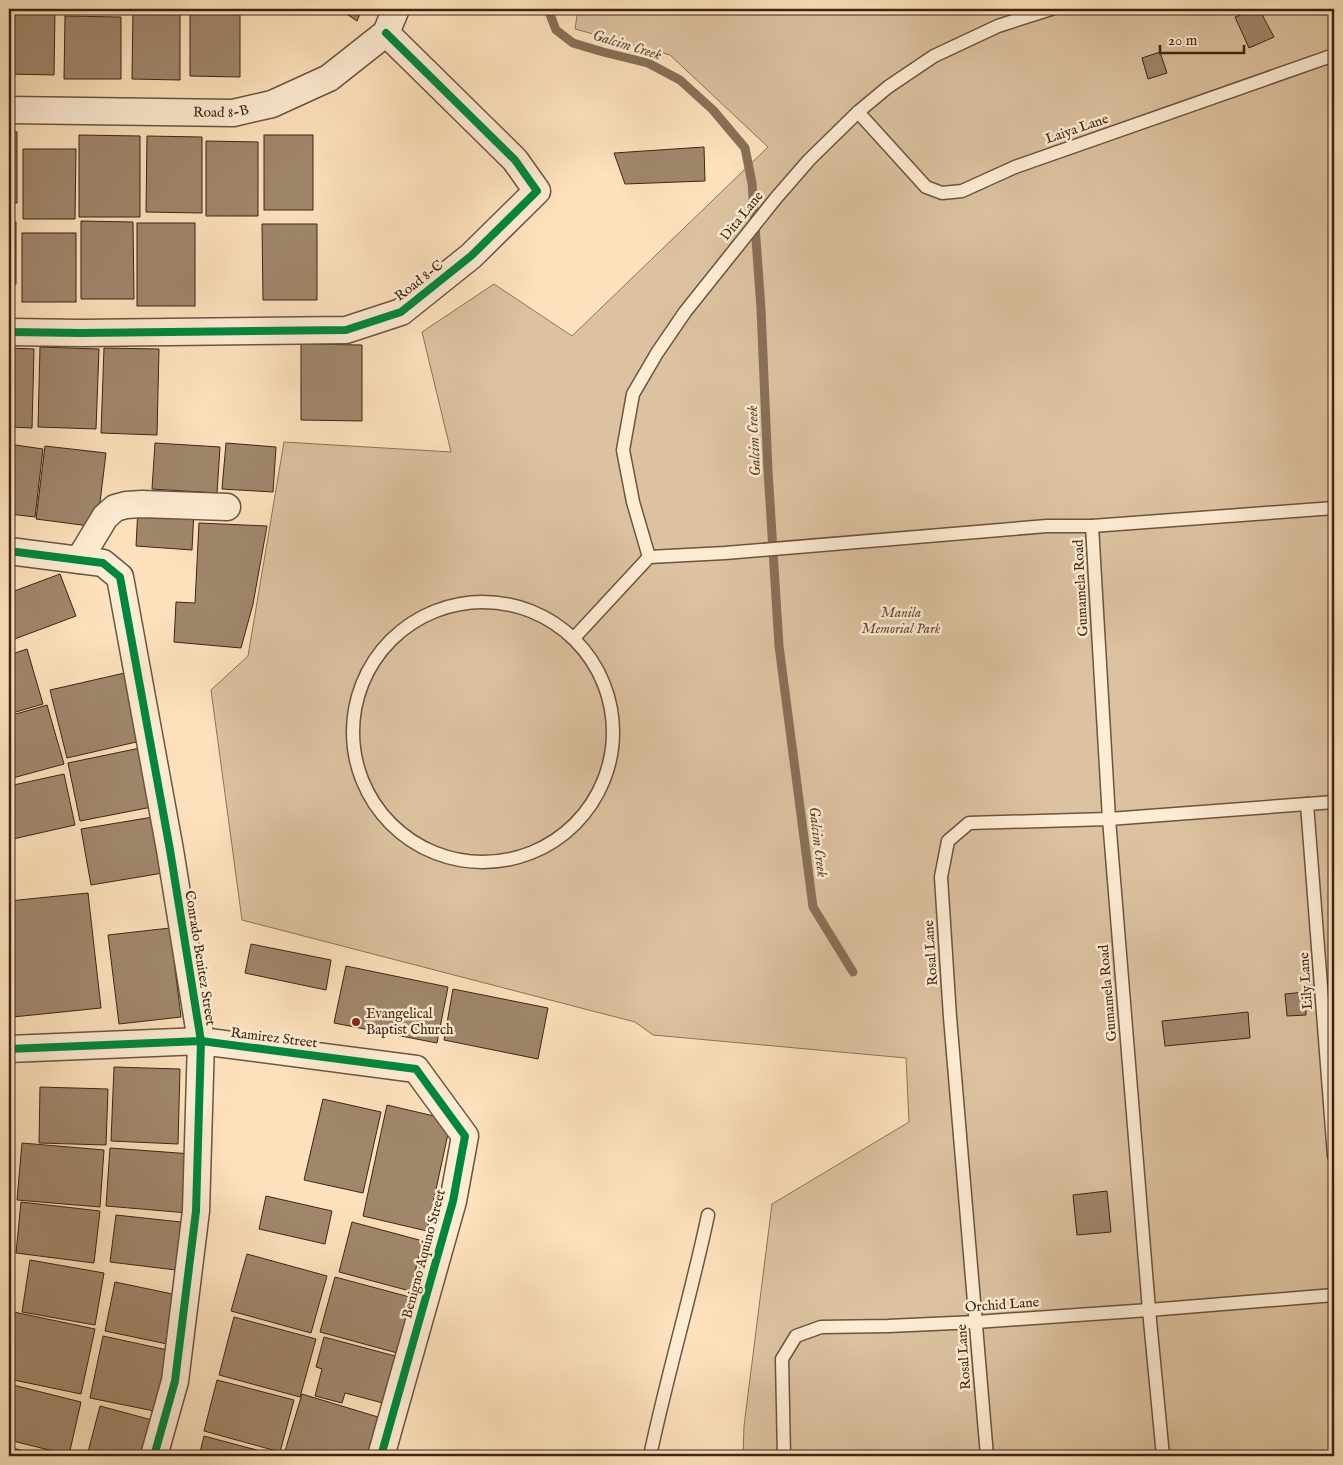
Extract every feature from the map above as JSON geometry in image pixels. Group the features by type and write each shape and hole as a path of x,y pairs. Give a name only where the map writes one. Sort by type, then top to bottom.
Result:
{"street":[{"name":"Road 8-B","path":"9,110 233,113 272,104 328,78 386,33 396,9"},
{"name":"Road 8-C","path":"9,332 346,330 400,312 464,261 537,190 515,160 386,33"},
{"path":"9,552 91,562 105,517 115,508 142,504 227,507"},
{"name":"Conrado Benitez Street","path":"91,562 120,577 170,850 200,1041 196,1211 174,1381 154,1456"},
{"name":"Ramirez Street","path":"9,1049 200,1041 416,1069"},
{"name":"Benigno Aquino Street","path":"381,1456 453,1200 464,1136 416,1069"}],"lane":[{"name":"Dita Lane","path":"649,557 633,502 623,450 633,394 657,353 685,312 776,198 809,160 858,112 888,87 934,56 998,26 1051,9"},
{"name":"Laiya Lane","path":"858,112 926,187 942,193 962,191 1015,167 1334,55"},
{"name":"Gumamela Road","path":"649,557 725,553 1047,526 1092,526 1334,508"},
{"name":"Gumamela Road","path":"1092,526 1109,819 1149,1310 1163,1456"},
{"path":"574,638 649,557"},
{"path":"486,602 510,605 532,612 574,638 588,656 600,677 608,700 612,723 612,747 607,770 598,793 585,813 568,830 548,844 527,854 504,860 456,859 433,851 412,840 393,825 377,807 365,786 357,764 353,740 358,692 368,670 381,650 397,633 438,609 486,602"},
{"name":"Rosal Lane","path":"986,1456 951,1027 941,877 948,841 969,823 1109,819 1334,802"},
{"name":"Lily Lane","path":"1308,804 1334,1156"},
{"path":"650,1456 708,1214"},
{"name":"Orchid Lane","path":"784,1456 782,1358 796,1336 821,1327 976,1322 1334,1295"}],"green space":[{"name":"Manila Memorial Park","path":"578,9 1334,9 1334,1456 743,1456 744,1426 772,1204 909,1122 906,1058 653,1035 635,1022 242,920 211,690 248,656 284,442 451,452 422,332 494,284 572,336 768,147 670,55 575,29"}],"building":[{"path":"133,9 180,9 180,80 132,79"},
{"path":"190,9 240,9 240,77 190,76"},
{"path":"339,9 362,9 357,21"},
{"path":"1259,9 1274,37 1249,48 1235,17"},
{"path":"9,11 55,11 54,75 9,74"},
{"path":"65,16 121,17 121,79 64,79"},
{"path":"1160,52 1167,73 1148,79 1142,58"},
{"path":"9,132 17,132 17,203 9,203"},
{"path":"79,135 140,136 140,217 79,217"},
{"path":"264,135 313,135 313,210 264,210"},
{"path":"147,136 202,137 202,213 146,212"},
{"path":"206,141 258,142 258,216 206,216"},
{"path":"704,147 705,181 625,184 614,153"},
{"path":"23,149 76,149 75,219 23,219"},
{"path":"81,221 133,222 134,299 81,299"},
{"path":"9,222 16,222 16,284 9,284"},
{"path":"137,223 195,223 195,306 137,306"},
{"path":"262,224 317,224 317,300 263,300"},
{"path":"22,233 76,233 76,302 22,302"},
{"path":"301,344 362,345 362,421 301,420"},
{"path":"40,347 99,349 96,429 38,427"},
{"path":"9,348 34,349 32,428 9,427"},
{"path":"104,348 159,349 157,435 101,433"},
{"path":"155,443 220,447 217,493 152,489"},
{"path":"226,443 276,447 273,492 222,489"},
{"path":"9,444 43,449 35,517 9,514"},
{"path":"45,446 106,453 97,527 36,519"},
{"path":"138,507 194,510 192,550 136,546"},
{"path":"199,523 267,526 253,604 241,648 174,642 176,602 195,603"},
{"path":"60,574 76,616 12,640 9,631 9,593"},
{"path":"27,649 43,704 9,714 9,655"},
{"path":"129,672 145,740 67,758 50,690"},
{"path":"47,705 64,764 9,779 9,716"},
{"path":"140,748 152,807 80,821 68,763"},
{"path":"64,774 75,825 13,839 9,823 9,786"},
{"path":"153,817 163,873 91,885 81,829"},
{"path":"88,893 101,1008 13,1017 9,976 9,901"},
{"path":"170,928 181,1017 119,1024 108,935"},
{"path":"251,944 331,960 326,990 245,973"},
{"path":"346,966 448,987 437,1043 334,1023"},
{"path":"453,989 548,1008 538,1059 444,1040"},
{"path":"1305,992 1306,1015 1287,1016 1285,994"},
{"path":"1248,1012 1250,1038 1165,1046 1162,1021"},
{"path":"114,1067 180,1069 178,1144 111,1141"},
{"path":"40,1087 108,1089 106,1145 39,1143"},
{"path":"323,1099 381,1112 363,1193 304,1180"},
{"path":"387,1105 451,1120 427,1231 363,1216"},
{"path":"22,1143 104,1150 100,1207 17,1200"},
{"path":"110,1148 192,1154 188,1213 106,1206"},
{"path":"1107,1191 1111,1232 1077,1235 1073,1195"},
{"path":"266,1196 332,1211 325,1244 259,1229"},
{"path":"21,1202 100,1211 94,1263 16,1253"},
{"path":"116,1215 190,1223 184,1271 110,1262"},
{"path":"352,1222 423,1241 410,1291 339,1272"},
{"path":"247,1254 327,1276 311,1333 231,1311"},
{"path":"30,1260 104,1273 95,1325 22,1312"},
{"path":"335,1277 417,1299 401,1354 320,1332"},
{"path":"115,1282 182,1296 172,1345 105,1331"},
{"path":"9,1311 95,1329 81,1394 9,1379"},
{"path":"234,1317 316,1339 300,1397 219,1375"},
{"path":"103,1336 172,1351 159,1412 90,1398"},
{"path":"324,1337 395,1356 383,1403 345,1393 342,1403 315,1396 322,1369 316,1367"},
{"path":"217,1380 294,1400 280,1452 204,1431"},
{"path":"9,1384 81,1402 69,1455 9,1440"},
{"path":"302,1394 378,1417 367,1456 304,1456 285,1451"},
{"path":"100,1406 152,1420 143,1456 87,1456"},
{"path":"204,1436 279,1456 199,1456"},
{"path":"12,1448 46,1456 10,1456"}],"waterway":[{"name":"Galcim Creek","path":"548,9 556,30 573,43 648,63 680,80 713,110 745,148 752,183 761,309 768,471 779,646 813,907 853,972"}],"cycle path":[{"path":"9,332 346,330 401,312 471,256 537,191 515,160 386,33"},
{"path":"9,551 103,563 120,577 170,850 201,1041 196,1211 175,1381 154,1456"},
{"path":"9,1049 201,1041 416,1069 465,1136 453,1201 381,1456"}],"place":[{"name":"Evangelical Baptist Church","path":"356,1022"}]}
